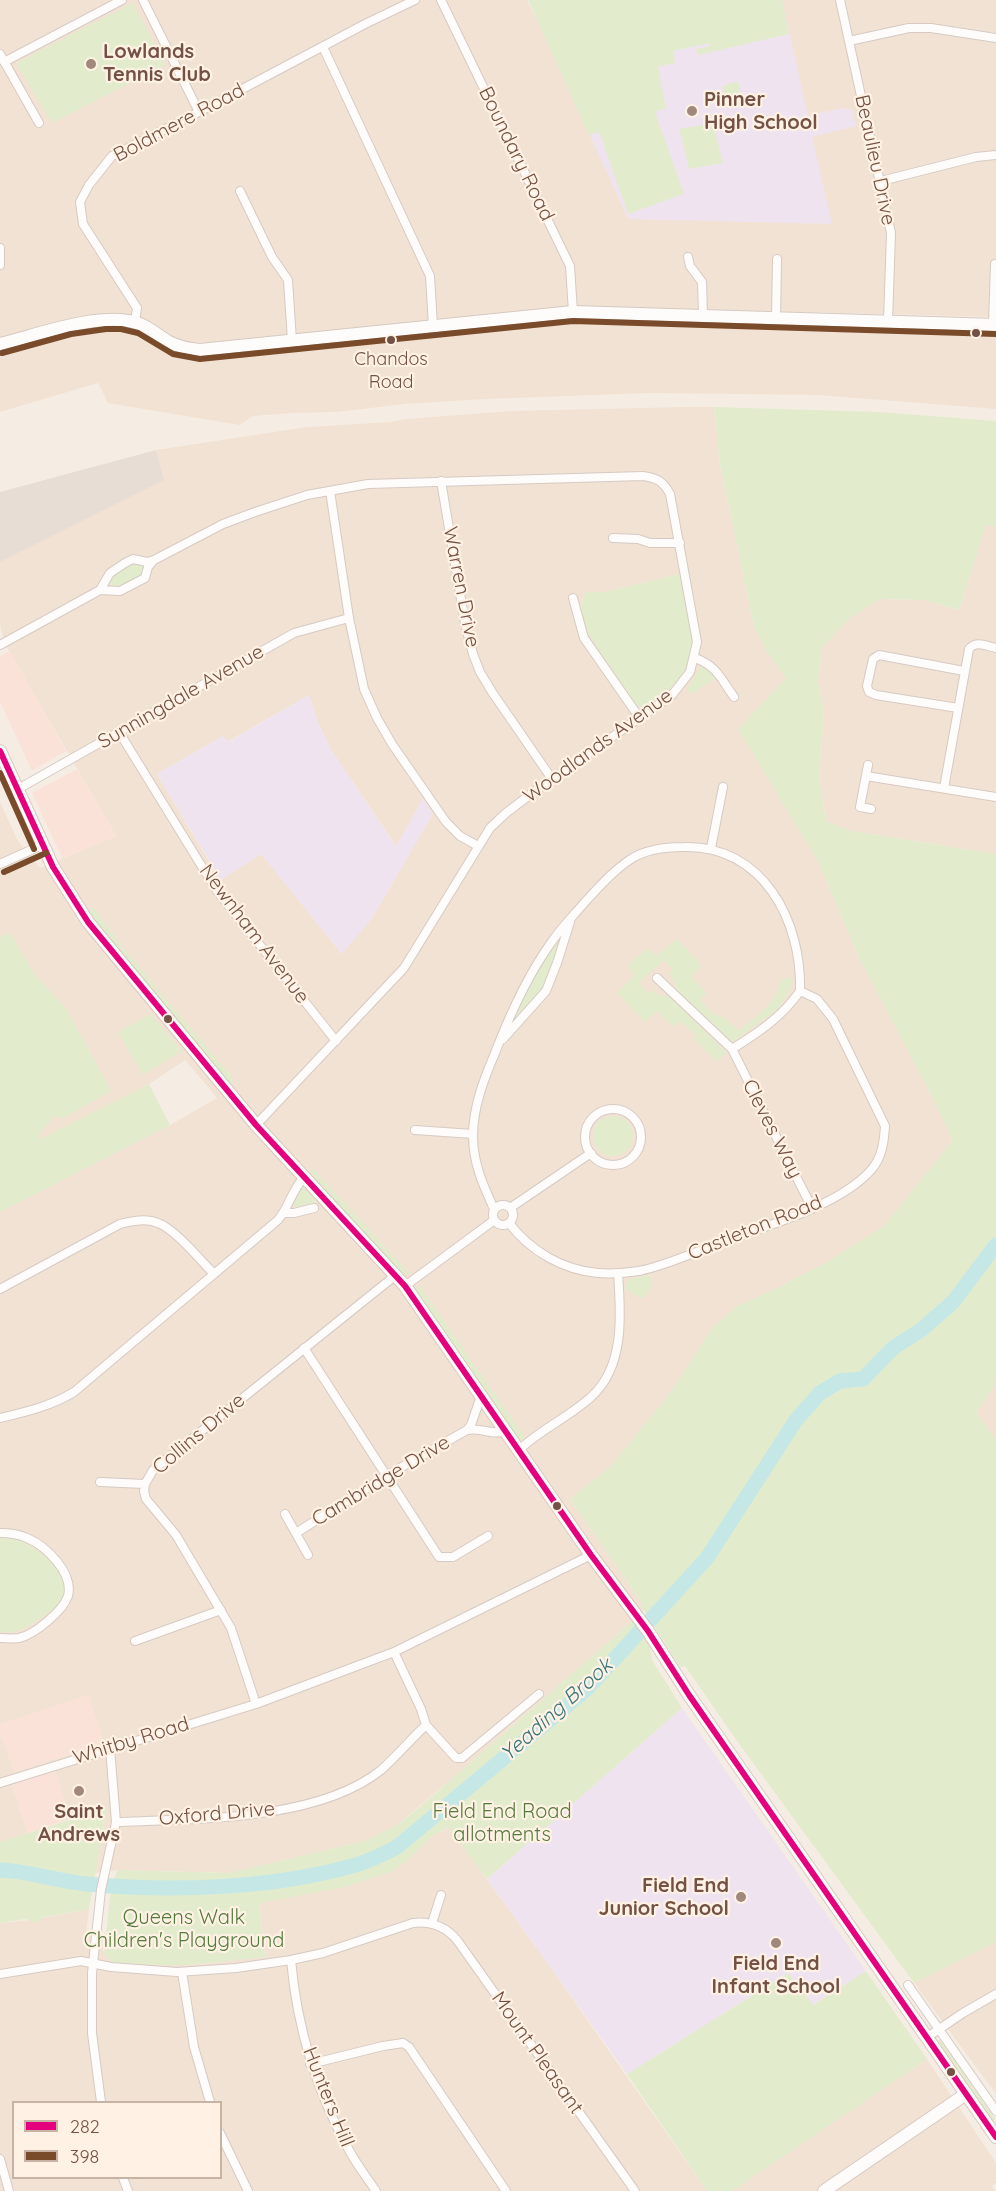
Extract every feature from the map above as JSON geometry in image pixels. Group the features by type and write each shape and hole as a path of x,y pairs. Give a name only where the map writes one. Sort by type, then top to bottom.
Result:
{"street":[{"path":"39,123 2,58 122,0"},
{"path":"143,0 199,112"},
{"name":"Boldmere Road","path":"135,322 136,308 83,224 80,202 89,185 112,156 415,0"},
{"name":"Boundary Road","path":"441,0 570,266 573,312"},
{"name":"Beaulieu Drive","path":"840,0 891,233 888,321"},
{"path":"849,41 909,28 931,28 996,38"},
{"path":"323,47 430,276 433,326"},
{"path":"881,181 976,157 996,155"},
{"path":"240,191 272,258 288,280 292,341"},
{"path":"0,248 0,265"},
{"path":"688,257 690,266 702,282 703,315"},
{"path":"776,318 777,259"},
{"path":"0,344 94,321 117,319 135,322 150,328 168,342 183,348 200,350 573,312 995,325 995,264"},
{"name":"Woodlands Avenue","path":"0,645 100,590 110,573 133,559 147,562 154,560 224,524 307,495 368,484 643,476 657,478 670,494 697,642 690,672 672,695 552,779 506,813 490,828 404,968 256,1125"},
{"name":"Warren Drive","path":"441,481 465,623 473,654 492,692 552,779"},
{"path":"330,491 349,618 364,689 392,744 446,822 460,836 478,846"},
{"path":"613,538 638,539 650,543 680,543"},
{"name":"Woodlands Avenue","path":"100,590 120,591 139,582 145,578 148,567 154,560"},
{"path":"573,598 584,638 639,717"},
{"name":"Sunningdale Avenue","path":"18,789 294,633 349,618"},
{"path":"944,788 969,649 972,644 978,643 996,648"},
{"path":"958,708 876,695 869,692 867,686 873,659 879,655 964,671"},
{"path":"695,658 708,663 715,669 734,697"},
{"name":"Newnham Avenue","path":"120,732 216,891 336,1041"},
{"path":"0,751 42,845 66,889 88,922 256,1125 405,1286 591,1555 645,1626 689,1695 996,2137"},
{"path":"868,765 860,807 871,809"},
{"path":"866,776 996,797"},
{"path":"711,848 723,787"},
{"path":"0,864 42,845"},
{"path":"510,1208 513,1218 509,1223 501,1226 493,1221 494,1209 477,1170 473,1134 479,1097 494,1054 506,1024 553,940 600,886 633,858 669,847 711,848 760,875 774,892 784,910 801,970 800,991 789,1007 772,1023 732,1049"},
{"path":"494,1054 505,1036 546,991 571,919"},
{"name":"Cleves Way","path":"657,978 732,1049 812,1208"},
{"name":"Castleton Road","path":"509,1223 533,1249 576,1270 618,1273 660,1265 812,1208 857,1183 879,1159 885,1126 833,1019 817,999 800,991"},
{"path":"614,1109 623,1110 635,1119 641,1134 640,1144 630,1159 613,1165 591,1154 586,1145 585,1134 587,1125 597,1114 614,1109"},
{"path":"415,1130 473,1134"},
{"path":"510,1208 591,1154"},
{"path":"0,1418 46,1406 74,1392 284,1213 295,1189 304,1177"},
{"path":"494,1209 502,1205 510,1208"},
{"path":"284,1213 314,1208"},
{"path":"0,1289 120,1224 138,1220 158,1223 176,1236 214,1274"},
{"path":"405,1286 493,1221"},
{"path":"519,1450 591,1397 603,1383 618,1346 620,1320 618,1273"},
{"name":"Collins Drive","path":"256,1704 231,1628 176,1534 146,1500 145,1484 153,1470 396,1275"},
{"path":"304,1348 439,1557 453,1557 488,1536"},
{"name":"Cambridge Drive","path":"468,1430 481,1396"},
{"name":"Cambridge Drive","path":"296,1533 386,1476 468,1430 474,1428 499,1434 506,1431"},
{"path":"100,1482 145,1484"},
{"path":"285,1514 308,1555"},
{"path":"0,1533 11,1533 29,1539 52,1557 63,1570 68,1582 68,1595 62,1606 37,1628 20,1638 0,1638"},
{"name":"Whitby Road","path":"0,1783 256,1704 394,1652 591,1555"},
{"path":"135,1641 221,1610"},
{"path":"394,1652 421,1709 426,1725 456,1758 462,1758 539,1694"},
{"name":"Oxford Drive","path":"116,1822 248,1815 318,1801 358,1784 380,1770 426,1725"},
{"path":"101,2101 92,2033 93,1962 101,1890 116,1822 110,1748"},
{"path":"0,1974 81,1961 182,1972 236,1968 291,1960 340,1948 413,1923 432,1923 441,1895"},
{"name":"Mount Pleasant","path":"432,1923 449,1931 457,1940 633,2188"},
{"name":"Hunters Hill","path":"291,1960 296,1999 310,2064 333,2120 351,2154 376,2191"},
{"path":"182,1972 194,2047 209,2101"},
{"path":"908,1985 996,2111"},
{"path":"926,2038 996,1994"},
{"path":"310,2064 404,2040 506,2191"},
{"path":"824,2191 966,2094"},
{"path":"222,2137 248,2191"},
{"path":"0,2159 9,2191"},
{"path":"624,2191 633,2188"}],"shaded area":[{"path":"0,0 527,0 537,20 626,0 996,0 996,317 566,306 474,322 288,340 179,343 153,322 130,318 57,326 0,338"},
{"name":"Pinner High School","path":"528,0 782,0 808,116 842,108 852,110 856,126 812,137 832,224 628,219"},
{"path":"577,319 996,335 996,409 818,395 651,393 405,404 336,412 253,416 240,425 108,403 98,383 0,412 0,353 95,328 128,327 180,357"},
{"path":"714,407 720,464 754,627 767,652 786,678 794,814 819,863 858,956 953,1140 884,1226 827,1262 737,1306 712,1328 671,1392 612,1465 570,1499 646,1609 461,1771 397,1825 365,1841 229,1873 117,1870 95,1873 107,1808 70,1819 54,1767 10,1780 28,1833 0,1842 0,1732 14,1772 97,1745 93,1711 88,1696 0,1724 0,1212 170,1125 217,1098 185,1060 149,1084 41,1140 38,1135 54,1116 111,1091 67,1010 35,975 10,934 0,937 0,802 18,841 40,868 116,836 4,642 0,624 0,562 163,480 156,450 307,427 512,411","holes":["680,574 580,607 586,592 605,592","309,695 318,723 331,750 397,847 433,813 372,918 341,953 261,853 220,880 157,774 223,736 227,742"]},
{"path":"156,450 164,480 0,562 0,492"},
{"path":"986,525 996,527 996,854 851,831 826,821 819,778 824,712 818,681 822,647 850,618 879,599 924,600 959,610"},
{"path":"10,651 66,751 32,771 0,702 0,656"},
{"path":"309,695 318,723 331,750 396,846 423,798 433,814 372,918 342,954 261,854 221,880 157,774 223,736 228,742"},
{"path":"77,769 116,836 40,868 62,858 32,793"},
{"path":"996,1383 996,1439 976,1413"},
{"path":"88,1695 105,1743 14,1772 0,1732 0,1724"},
{"path":"682,1708 866,1971 812,2005 788,1973 627,2074 487,1879"},
{"path":"54,1767 70,1819 28,1833 10,1780"},
{"path":"449,1827 707,2191 0,2191 0,1923 89,1909 86,1934 104,1936 103,1951 113,1962 188,1965 265,1957 259,1903 288,1897 407,1860 432,1836"},
{"path":"996,1942 996,2094 914,1983"},
{"path":"927,2059 996,2163 996,2183 992,2186 995,2191 732,2191"}],"green space":[{"path":"528,0 782,0 789,34 698,55 696,49 710,46 710,43 673,51 675,63 658,67 666,108 655,112 684,194 628,214 599,132 589,135"},
{"name":"Lowlands Tennis Club","path":"133,3 165,65 52,123 17,65 18,62"},
{"path":"738,81 741,96 726,99 722,86"},
{"path":"713,123 723,163 689,169 679,129"},
{"path":"714,407 880,412 996,421 996,527 986,525 959,610 924,600 879,599 850,618 822,647 818,681 824,712 819,778 826,821 851,831 996,854 996,1383 976,1413 996,1439 996,1942 914,1983 685,1666 681,1668 641,1606 642,1603 570,1499 612,1465 671,1392 712,1328 737,1306 827,1262 884,1226 953,1140 858,956 819,863 738,729 786,678 767,652 754,627 720,464"},
{"path":"135,562 143,566 144,576 122,587 110,586 109,577"},
{"path":"680,574 692,633 692,648 688,663 667,692 647,707 637,706 586,630 580,607 586,592 605,592"},
{"path":"701,666 708,669 716,678 691,694 687,689"},
{"path":"94,908 124,949 231,1076 233,1083 231,1086 87,911"},
{"path":"10,933 35,975 67,1010 111,1091 64,1118 54,1116 39,1135 40,1139 149,1084 170,1125 0,1212 0,937"},
{"path":"560,936 562,937 545,987 512,1022 511,1017 550,947"},
{"path":"677,939 702,966 691,977 707,993 700,1000 716,1016 719,1014 739,1030 770,1003 781,980 793,978 786,997 778,1009 734,1041 712,1026 675,989 675,982 669,974 672,969 664,960 639,983 648,993 652,991 662,996 669,996 727,1053 716,1061 694,1039 696,1036 680,1021 674,1027 657,1011 645,1022 617,993 635,975 627,966 647,948 656,956"},
{"path":"150,1014 182,1051 143,1075 118,1032"},
{"path":"613,1116 621,1117 627,1122 632,1128 632,1144 627,1150 621,1155 613,1156 605,1155 599,1150 594,1144 593,1136 594,1128 599,1122 605,1117"},
{"path":"313,1169 409,1273 403,1277 309,1172"},
{"path":"301,1185 317,1203 298,1208 292,1205"},
{"path":"649,1275 653,1283 643,1299 626,1290 626,1284 630,1279"},
{"path":"420,1286 525,1438 520,1442 415,1291"},
{"path":"13,1537 33,1547 52,1564 63,1583 63,1594 56,1607 30,1625 21,1630 0,1632 0,1539"},
{"path":"638,1616 648,1631 652,1660 682,1708 487,1879 448,1827 432,1836 391,1872 345,1887 259,1903 265,1957 188,1965 156,1965 113,1962 104,1954 111,1889 117,1870 229,1873 365,1841 397,1825 422,1805"},
{"path":"107,1808 89,1909 44,1917 37,1923 25,1919 0,1923 0,1842"},
{"path":"866,1971 927,2059 732,2191 707,2191 627,2074 788,1973 813,2005"},
{"path":"940,2039 995,2119 992,2123 937,2044"}],"waterway":[{"name":"Yeading Brook","path":"0,1870 86,1884 154,1888 224,1886 293,1879 326,1872 364,1862 397,1847 588,1688 707,1558 796,1420 820,1393 840,1381 863,1379 893,1348 921,1330 953,1302 996,1245"}],"transit line":[{"name":"398","path":"2,353 71,334 106,329 121,329 138,333 173,354 200,359 573,321 996,334"},
{"name":"282","path":"0,751 53,867 88,922 256,1125 405,1286 591,1555 648,1631 689,1695 996,2137"},
{"name":"398","path":"0,773 34,849"},
{"name":"398","path":"4,872 46,853"}],"place":[{"name":"Lowlands Tennis Club","path":"91,64"},
{"name":"Pinner High School","path":"692,111"},
{"name":"Chandos Road","path":"391,340"},
{"name":"Saint Andrews","path":"79,1791"},
{"name":"Field End Junior School","path":"741,1897"},
{"name":"Field End Infant School","path":"776,1943"}],"park label":[{"name":"Field End Road allotments","path":"502,1824"},
{"name":"Queens Walk Children's Playground","path":"184,1930"}]}
